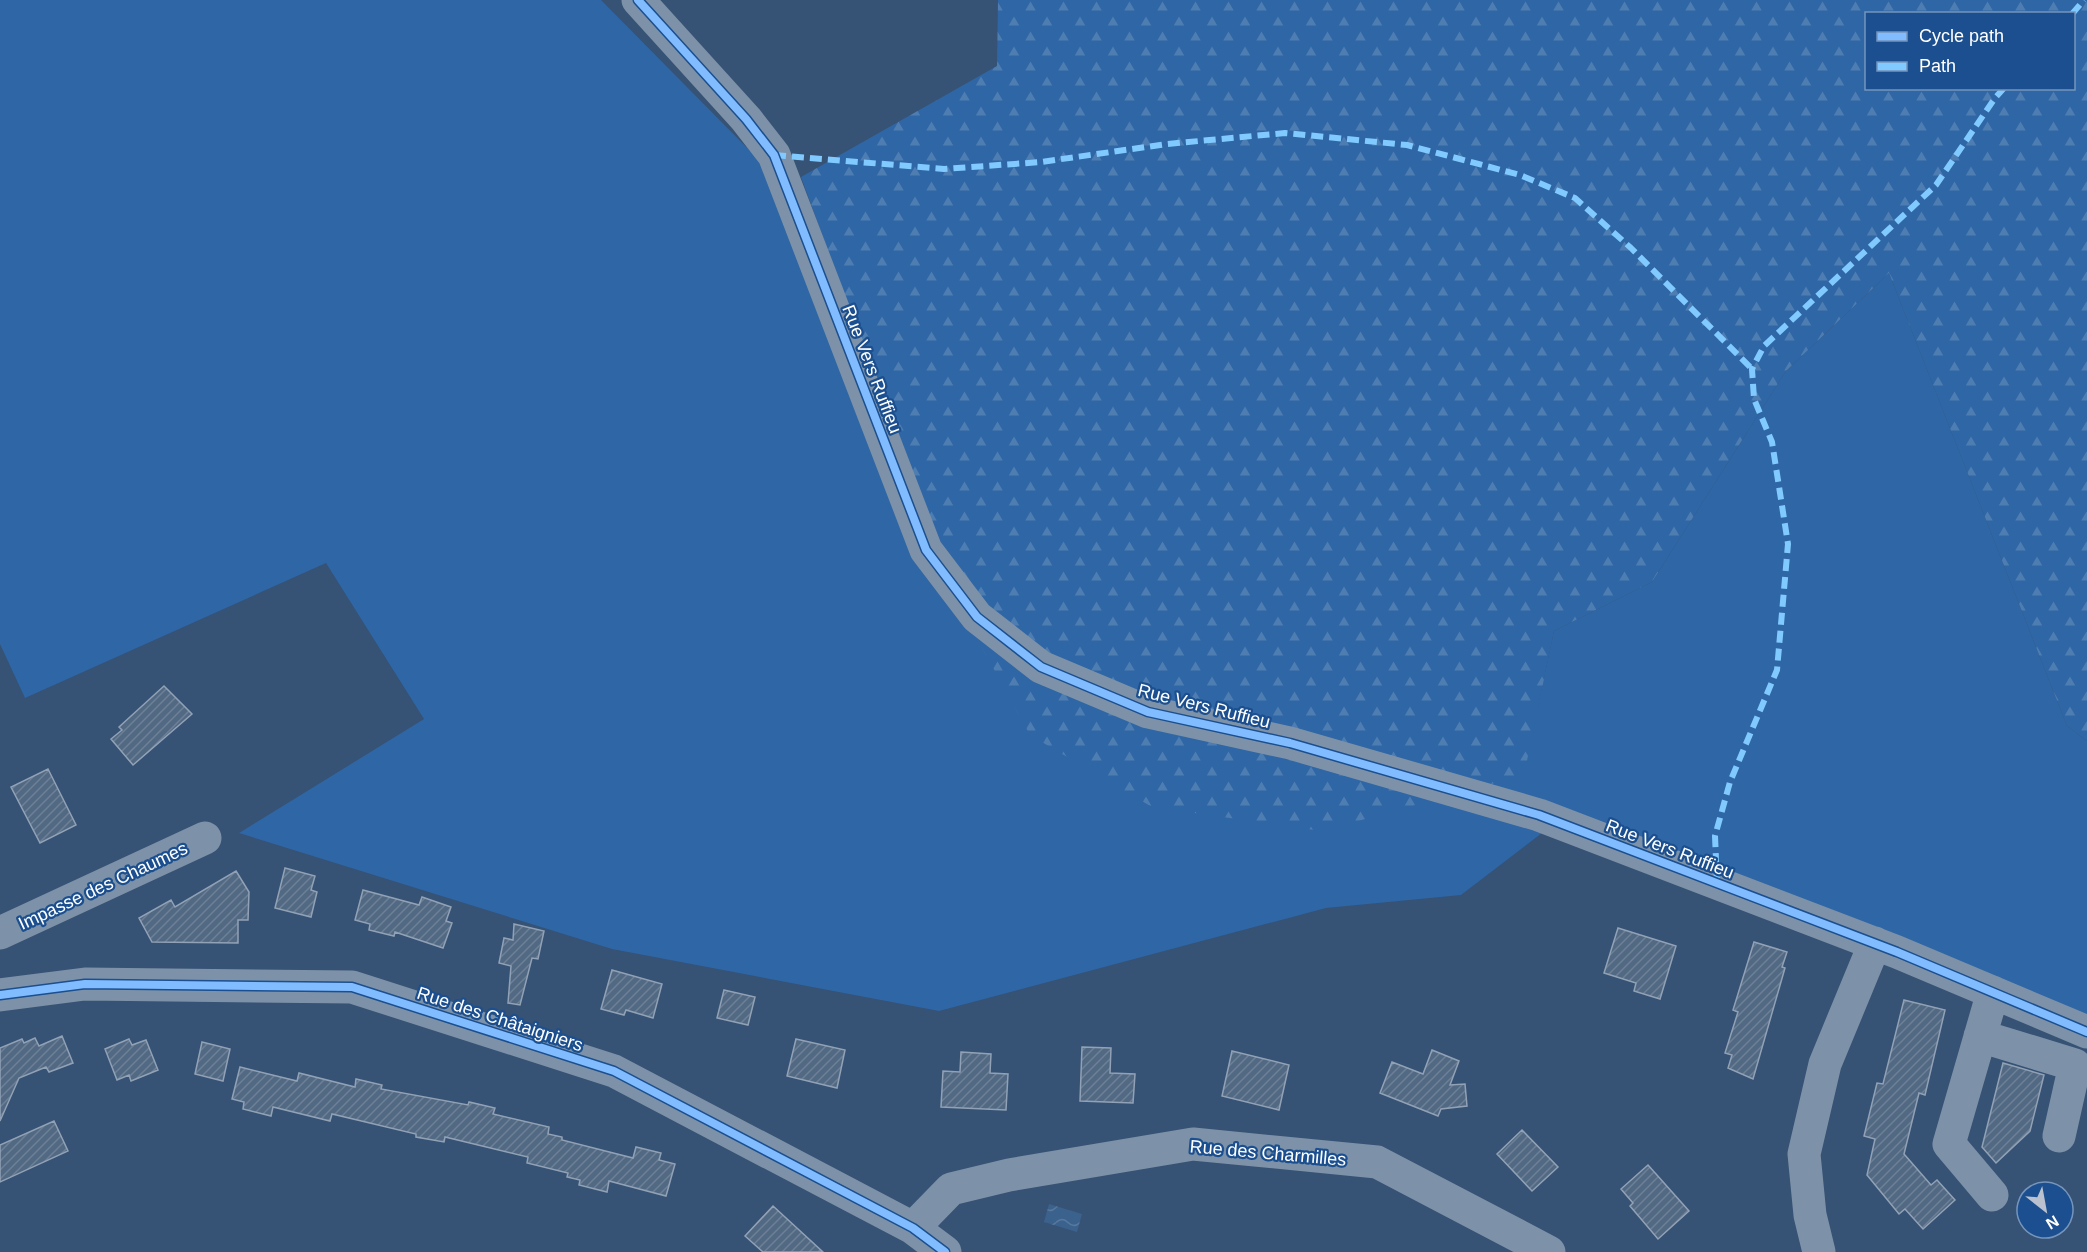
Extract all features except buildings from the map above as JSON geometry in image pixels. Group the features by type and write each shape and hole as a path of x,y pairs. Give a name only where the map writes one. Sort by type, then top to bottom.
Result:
{"street":[{"name":"Rue Vers Ruffieu","path":"638,0 746,119 774,155 926,550 976,617 1041,667 1148,712 1290,743 1539,815 1875,943 2087,1032"},
{"name":"Impasse des Chaumes","path":"3,924 205,838"},
{"path":"1819,1252 1810,1215 1804,1154 1825,1064 1875,943"},
{"name":"Rue des Châtaigniers","path":"0,995 85,984 352,987 614,1071 913,1228 945,1252"},
{"path":"1992,1195 1949,1144 1993,992"},
{"path":"1980,1036 2075,1065 2059,1136"},
{"name":"Rue des Charmilles","path":"913,1228 951,1189 1009,1175 1193,1144 1377,1162 1548,1252"}],"green space":[{"path":"0,0 601,0 762,163 888,415 1523,775 1554,631 1652,582 1786,371 1889,273 2067,726 2087,741 2087,1032 1559,820 1461,895 1326,908 939,1011 612,949 239,833 424,719 326,563 25,698 0,644"},
{"path":"998,0 2087,0 2087,741 2067,726 1889,273 1786,371 1652,582 1554,631 1524,775 1322,831 1152,807 1030,735 946,582 801,177 997,66"}],"water":[{"path":"1049,1204 1082,1214 1077,1232 1044,1222"}],"marked path":[{"path":"2074,12 2084,0"},
{"path":"1717,883 1715,836 1730,782 1777,670 1788,544 1772,442 1754,399 1752,369 1764,346 1936,185 2002,90"},
{"path":"774,155 944,169 1041,162 1167,144 1285,133 1407,145 1520,175 1575,198 1631,248 1752,369"}],"cycle path":[{"path":"638,0 746,119 774,155 926,550 977,617 1041,667 1148,712 1290,743 1539,815 1897,952 2087,1032"},
{"path":"0,995 85,984 352,987 614,1071 913,1228 945,1252"}]}
